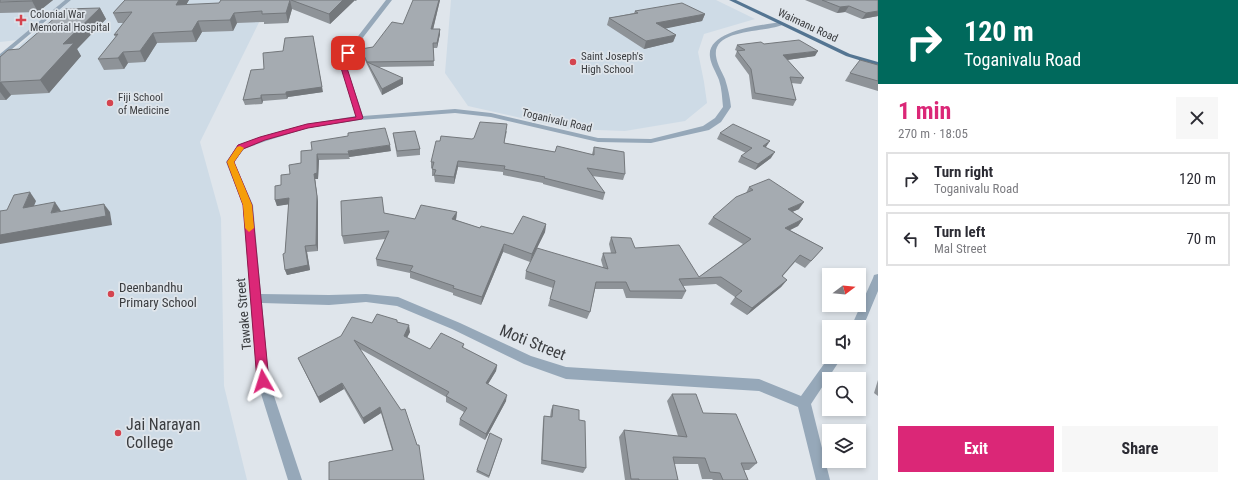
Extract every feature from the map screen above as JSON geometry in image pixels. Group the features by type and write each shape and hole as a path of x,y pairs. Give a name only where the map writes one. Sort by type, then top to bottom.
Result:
{"main road":[{"name":"Waimanu Road","path":"732,0 848,55 878,64"}],"street":[{"path":"0,57 68,0"},
{"path":"360,118 344,68 348,53 389,0"},
{"name":"Toganivalu Road","path":"241,147 307,126 360,118 455,111 491,115 598,140 651,141 680,135 706,128 718,120 727,108 726,93 715,65 713,51 717,43 731,35 750,28 781,24"},
{"name":"Tawake Street","path":"241,147 230,162 248,205 263,381 295,480"},
{"path":"860,320 878,278"},
{"name":"Moti Street","path":"255,298 329,300 366,298 398,302 456,326 528,360 566,373 759,385 804,403"},
{"path":"823,480 804,403 831,364"}],"shaded area":[{"name":"Colonial War Memorial Hospital","path":"0,0 65,0 18,40 0,42"},
{"path":"71,0 270,0 200,142 221,218 224,386 247,480 0,480 0,63"},
{"name":"Saint Joseph's High School","path":"451,0 716,0 755,19 704,34 698,52 707,103 685,121 625,131 569,129 468,106 445,73"}],"building":[{"path":"0,0 33,0 0,2"},
{"path":"125,0 179,0 176,5 219,3 221,0 290,0 286,13 262,14 262,11 234,13 230,20 198,21 192,31 153,33 140,51 123,52 118,58 98,59 118,34 114,35 132,12 113,13"},
{"path":"291,0 343,0 329,14"},
{"path":"413,0 439,0 431,29 440,29 437,43 433,43 434,61 367,62 361,49 373,47 392,22 403,24"},
{"path":"822,0 878,0 878,11 866,13 849,6 840,7"},
{"path":"682,3 705,14 656,23 676,35 646,41 609,18 638,13 635,11"},
{"path":"100,8 63,44 74,43 40,80 0,83 0,57 8,50 19,49 65,9"},
{"path":"313,36 322,87 286,92 286,94 261,95 261,98 243,100 251,70 264,69 263,53 283,51 285,38"},
{"path":"799,40 818,51 783,55 804,78 790,77 796,100 755,93 751,69 737,51 745,50 737,45"},
{"path":"860,60 878,65 878,81 850,73"},
{"path":"367,62 403,78 382,89"},
{"path":"480,122 507,124 504,143 555,152 557,146 594,155 594,147 624,152 625,174 587,168 605,193 544,178 545,177 504,169 505,166 458,161 454,177 434,175 436,170 432,169 434,162 431,162 436,141 440,141 441,136 472,139 474,138"},
{"path":"733,124 770,141 763,146 775,152 758,164 741,156 752,148 720,133"},
{"path":"385,128 390,145 348,151 349,154 317,154 317,173 314,174 317,196 316,245 305,246 308,265 285,270 283,254 285,253 289,198 275,200 275,186 281,185 281,175 290,174 289,165 301,163 301,151 312,150 311,142 348,136 348,133"},
{"path":"415,131 420,149 397,151 393,133"},
{"path":"769,179 804,202 788,209 803,219 785,228 823,248 811,261 800,255 782,276 787,280 752,308 735,297 742,291 721,277 679,279 686,291 630,291 626,282 596,282 590,312 550,299 555,281 526,271 537,248 608,269 603,253 616,253 611,237 631,238 635,248 679,245 699,277 751,239 713,217 736,197 753,190 749,187"},
{"path":"30,192 23,208 55,202 51,213 104,204 106,216 0,235 0,211 7,210 14,195"},
{"path":"382,197 384,213 415,219 421,205 457,212 452,219 480,228 481,226 513,234 523,216 546,224 532,254 504,244 482,297 453,288 454,286 410,271 413,266 376,259 389,231 342,236 341,201"},
{"path":"377,314 409,325 404,336 430,349 441,333 464,344 462,347 497,365 486,383 507,395 486,434 460,419 467,408 446,396 449,392 354,340 401,410 405,409 417,445 419,445 424,480 329,480 329,462 393,450 380,407 363,418 342,383 318,397 298,358 341,336 352,317 372,323"},
{"path":"672,394 696,394 703,413 736,414 757,463 741,463 748,480 723,480 720,473 710,472 705,458 673,457 678,480 631,479 624,430 687,437"},
{"path":"553,405 579,410 579,420 585,421 586,468 542,460 544,416 552,417"},
{"path":"490,433 502,439 489,476 477,470"}],"slow traffic":[{"path":"240,148 230,162 248,205 249,228"}],"place":[{"name":"Colonial War Memorial Hospital","path":"21,20"},
{"name":"Saint Joseph's High School","path":"573,62"},
{"name":"Fiji School of Medicine","path":"110,103"},
{"name":"Deenbandhu Primary School","path":"111,294"},
{"name":"Jai Narayan College","path":"118,433"}],"route":[{"path":"263,381 248,205 230,162 241,147 263,139 307,126 360,118 344,68 348,53"}]}
